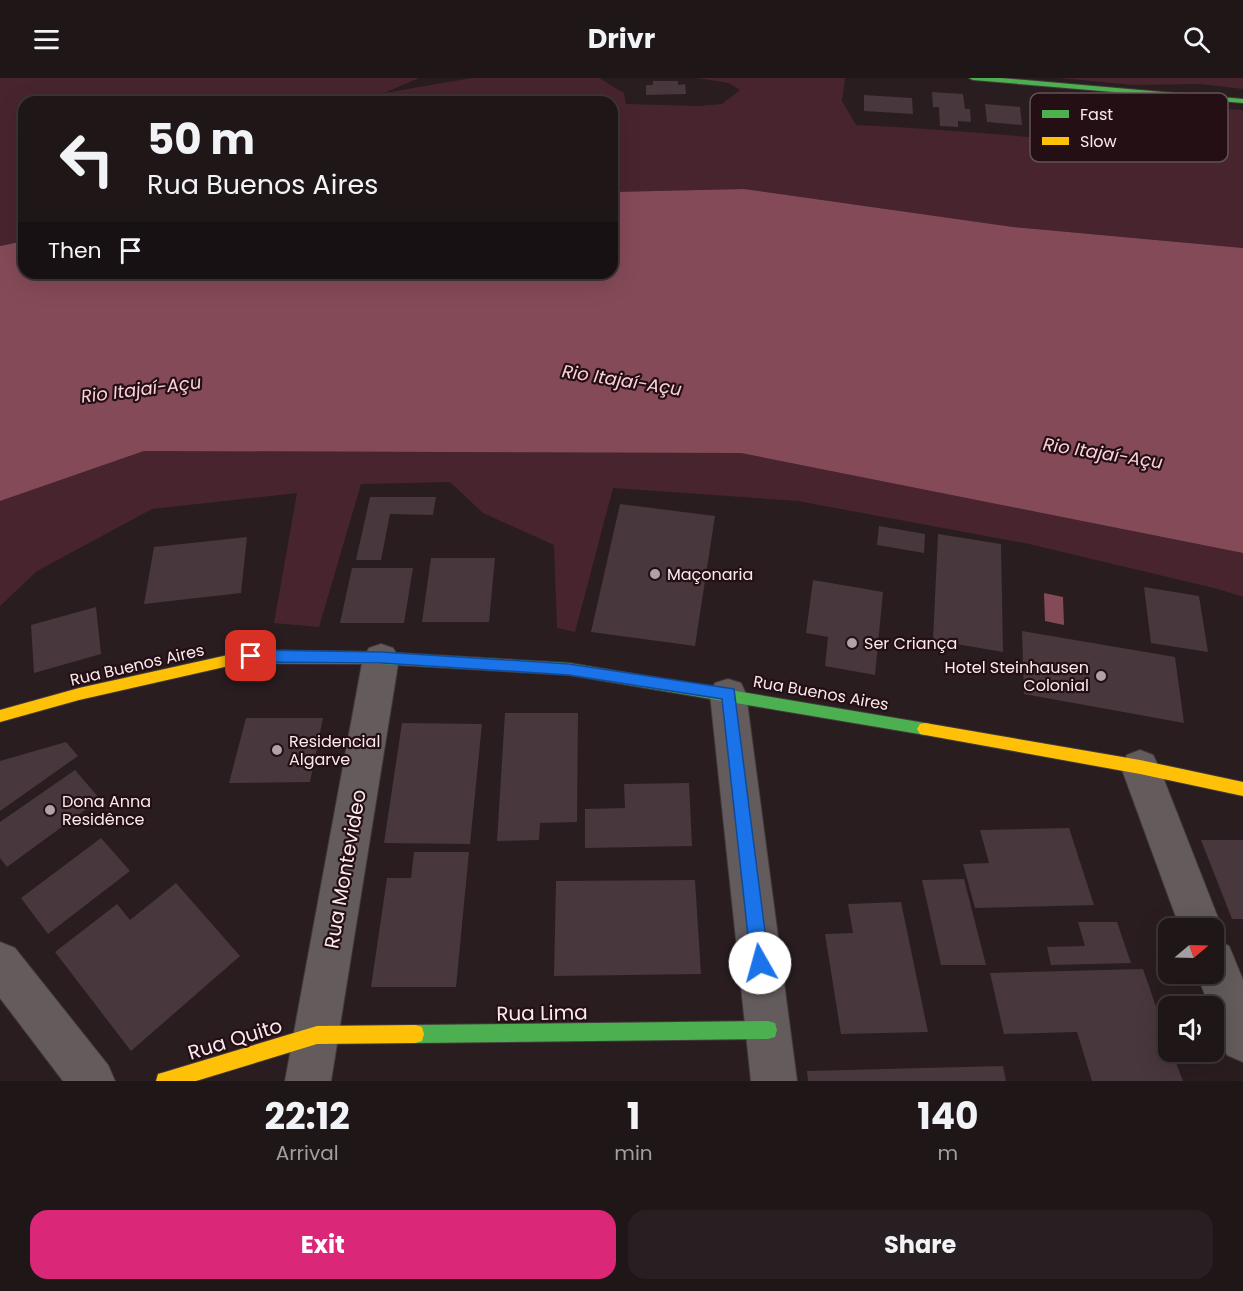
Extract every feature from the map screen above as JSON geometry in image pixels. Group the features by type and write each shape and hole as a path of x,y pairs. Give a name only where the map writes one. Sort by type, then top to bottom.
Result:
{"street":[{"path":"973,78 1149,93"},
{"path":"1228,100 1243,101"},
{"name":"Rua Buenos Aires","path":"0,716 79,694 251,656 381,658 569,669 728,694 1140,767 1243,789"},
{"name":"Rua Montevideo","path":"308,1081 381,658"},
{"path":"728,694 774,1081"},
{"path":"1140,767 1197,918"},
{"path":"0,963 92,1081"},
{"path":"1223,984 1243,1039"},
{"name":"Rua Lima","path":"316,1035 768,1030"},
{"name":"Rua Quito","path":"165,1081 316,1035"}],"shaded area":[{"path":"0,78 419,78 384,93 472,78 599,78 624,93 626,104 699,106 722,104 740,90 729,83 697,78 845,78 842,101 856,125 1030,137 1030,162 1228,162 1228,109 1243,110 1243,248 1013,227 744,189 618,192 618,96 18,96 18,242 0,246"},
{"path":"1059,78 1243,78 1243,89 1200,84 1134,85"},
{"path":"144,451 741,453 1243,553 1243,597 1029,544 798,501 613,488 575,632 557,628 554,545 483,513 450,482 361,484 319,627 274,623 297,493 152,509 37,571 0,606 0,501"}],"water":[{"name":"Rio Itajaí-Açu","path":"744,189 1013,227 1243,248 1243,553 741,453 144,451 0,501 0,246 18,242 18,279 618,279 618,192"},
{"path":"1044,593 1063,597 1064,625 1045,621"}],"building":[{"path":"653,81 678,81 678,85 685,84 686,94 646,95 646,85 653,85"},
{"path":"932,92 963,94 965,109 970,109 971,122 958,121 958,127 940,126 939,107 933,107"},
{"path":"864,95 912,98 913,114 864,111"},
{"path":"985,104 1020,107 1022,125 987,122"},
{"path":"370,497 436,497 433,515 390,514 381,560 356,560"},
{"name":"Maçonaria","path":"620,504 715,516 695,646 591,632"},
{"path":"879,526 925,534 924,553 877,545"},
{"path":"938,534 1001,544 1003,652 933,640"},
{"path":"247,537 241,593 144,604 154,547"},
{"path":"431,558 495,558 489,622 422,622"},
{"path":"352,568 413,568 404,623 340,623"},
{"path":"813,580 883,592 875,675 825,666 828,637 806,633"},
{"path":"1144,587 1199,596 1208,652 1151,643"},
{"path":"96,607 101,654 34,673 31,625"},
{"name":"Hotel Steinhausen Colonial","path":"1022,631 1175,657 1184,723 1024,694"},
{"path":"505,713 578,713 577,822 540,823 539,840 497,841"},
{"name":"Residencial Algarve","path":"246,718 323,718 310,782 229,783"},
{"path":"402,723 482,724 470,844 384,843"},
{"path":"66,742 78,756 0,811 0,761"},
{"name":"Dona Anna Residênce","path":"75,770 100,799 7,867 0,858 0,822"},
{"path":"689,783 692,846 585,848 585,809 625,808 624,784"},
{"path":"1069,828 1094,905 975,908 963,864 989,863 980,830"},
{"path":"101,838 130,871 48,934 21,898"},
{"path":"1201,840 1243,840 1243,919 1232,919"},
{"path":"414,852 469,852 456,987 371,987 387,878 411,878"},
{"path":"964,879 986,965 941,965 922,880"},
{"path":"695,880 701,974 554,976 556,881"},
{"path":"176,883 240,956 131,1051 55,952 117,904 130,920"},
{"path":"901,902 928,1032 841,1034 825,934 853,933 848,904"},
{"path":"1078,922 1117,922 1131,963 1051,965 1047,947 1085,946"},
{"path":"1143,969 1158,1012 1158,1062 1176,1062 1183,1081 1092,1081 1077,1032 1004,1034 990,973"},
{"path":"1003,1066 1006,1081 808,1081 807,1071"}],"traffic: fast":[{"path":"973,78 1149,93"},
{"path":"1228,100 1243,101"},
{"path":"237,659 251,656 381,658 569,669 925,729"},
{"path":"415,1034 768,1030"}],"traffic: slow":[{"path":"0,716 79,694 237,659"},
{"path":"925,729 1140,767 1243,789"},
{"path":"165,1081 317,1035 415,1034"}],"place":[{"name":"Maçonaria","path":"655,574"},
{"name":"Ser Criança","path":"852,643"},
{"name":"Hotel Steinhausen Colonial","path":"1101,676"},
{"name":"Residencial Algarve","path":"277,750"},
{"name":"Dona Anna Residênce","path":"50,810"}],"route":[{"path":"251,656 381,658 569,669 728,694 760,963"}]}
